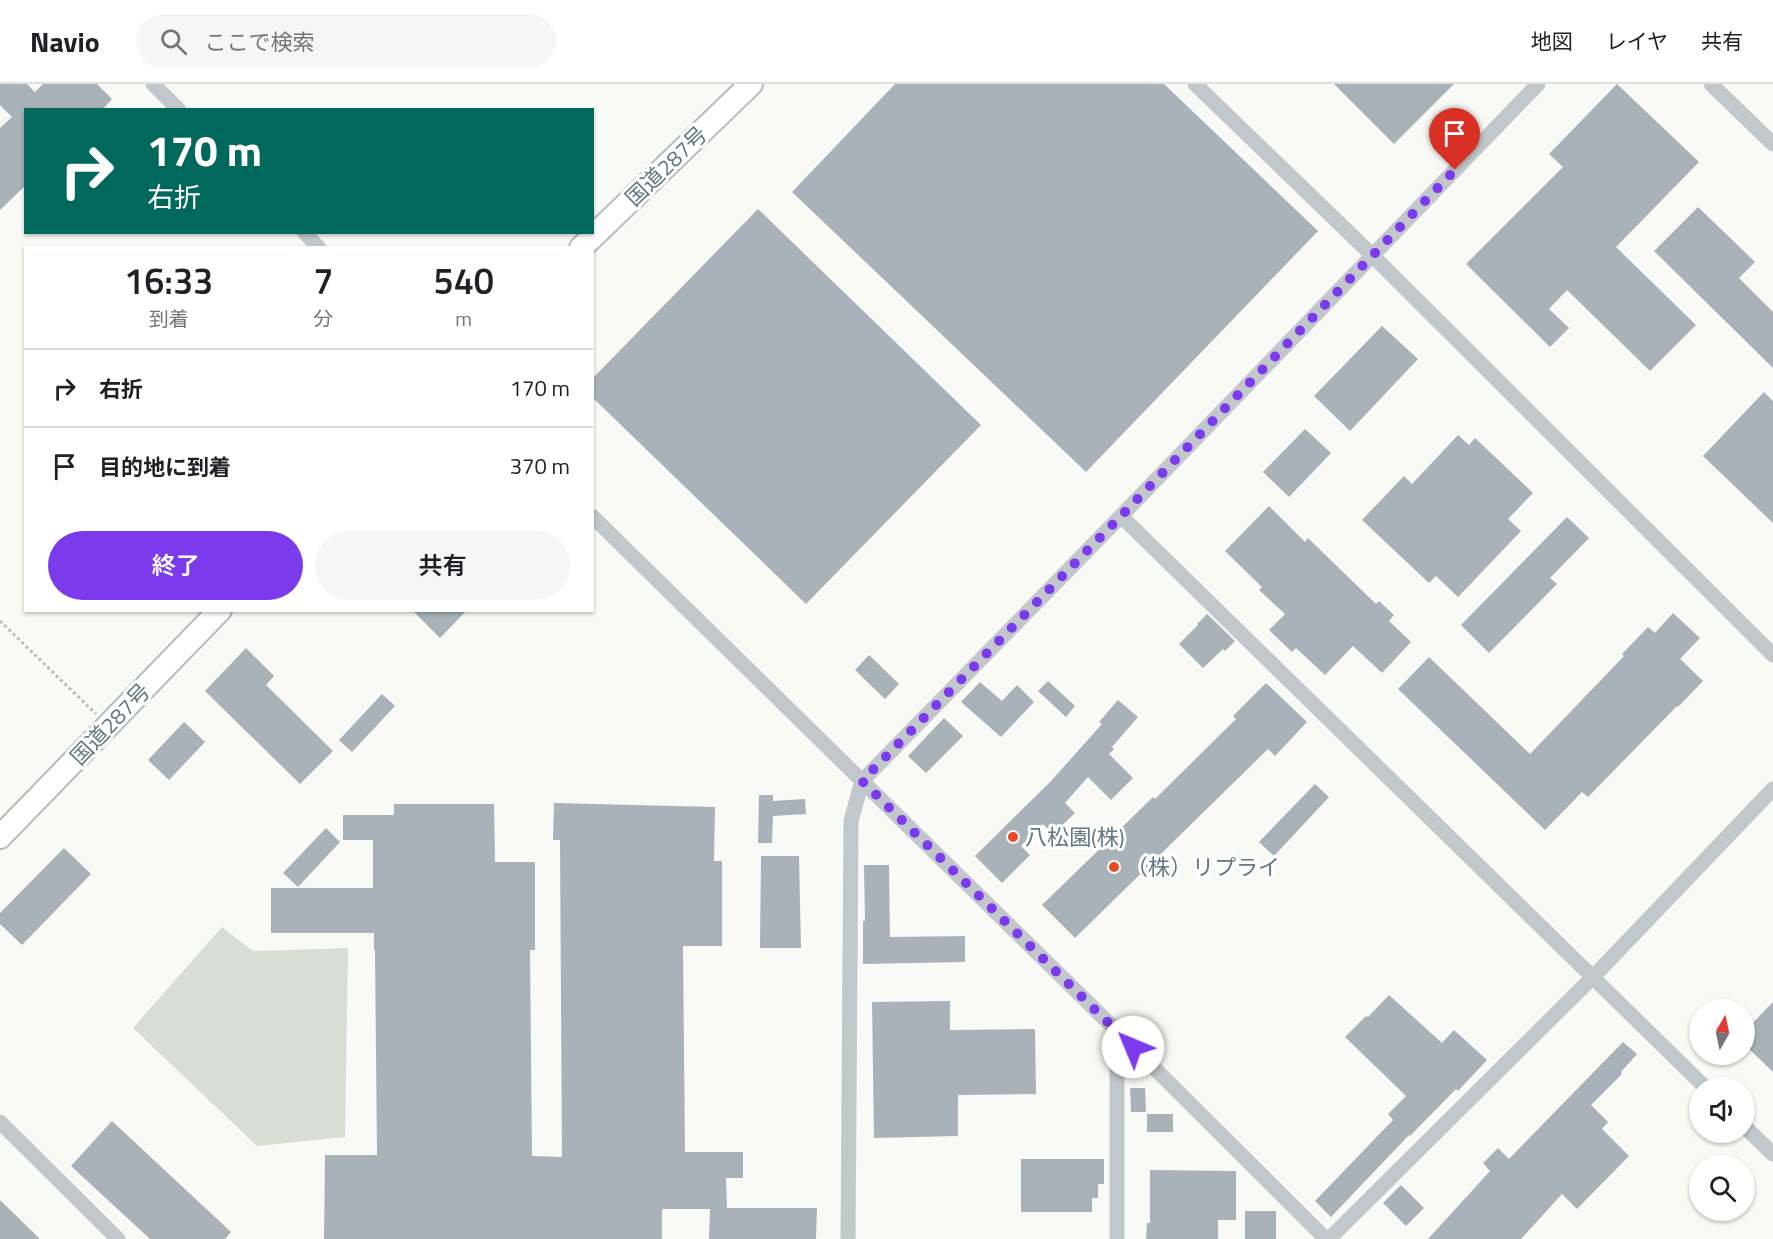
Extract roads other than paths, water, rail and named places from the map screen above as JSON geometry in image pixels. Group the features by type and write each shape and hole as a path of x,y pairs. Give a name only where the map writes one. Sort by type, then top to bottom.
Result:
{"highway":[{"name":"国道287号","path":"583,246 751,84"},
{"name":"国道287号","path":"0,837 218,612"}],"street":[{"path":"153,84 177,108"},
{"path":"1195,84 1372,255 1773,655"},
{"path":"848,1239 851,821 862,781 1538,84"},
{"path":"1712,84 1773,144"},
{"path":"306,234 317,246"},
{"path":"1121,516 1695,1077"},
{"path":"594,518 1328,1239 1594,976 1773,789"},
{"path":"1117,1030 1117,1239"},
{"path":"0,1122 118,1239"},
{"path":"1755,1137 1773,1154"}],"place":[{"name":"八松園(株)","path":"1013,837"},
{"name":"（株）リプライ","path":"1114,867"}]}
